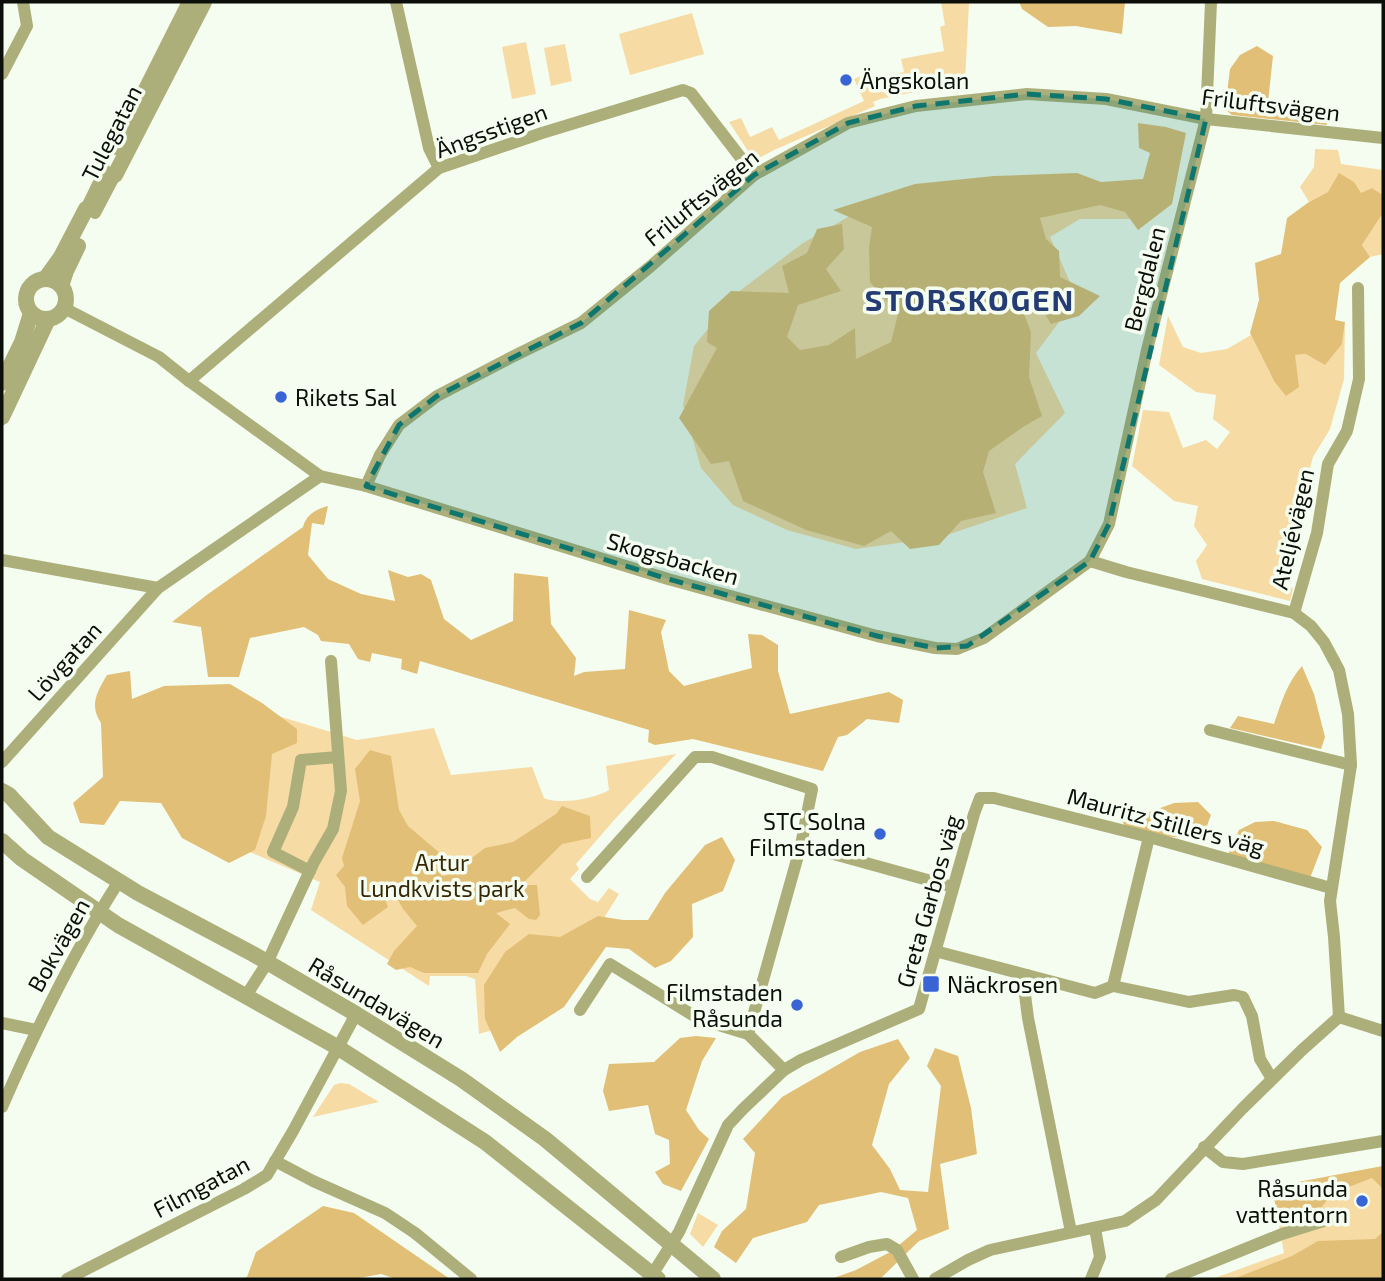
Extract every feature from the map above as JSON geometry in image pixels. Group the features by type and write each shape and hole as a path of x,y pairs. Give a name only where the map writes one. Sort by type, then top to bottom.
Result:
{"street":[{"path":"2,74 27,26 23,2"},
{"name":"Tulegatan","path":"110,173 190,2"},
{"name":"Tulegatan","path":"2,383 22,342 31,313 26,303 27,290 34,282 46,278 90,211 204,2"},
{"path":"396,2 429,148 439,168"},
{"name":"Bergdalen","path":"1090,562 1109,524 1147,350 1206,119 1211,2"},
{"name":"Ängsstigen","path":"188,381 439,168 541,133 682,90 691,93 754,175"},
{"name":"Friluftsvägen","path":"366,486 380,454 399,425 437,396 581,323 651,266 754,175 848,123 916,106 1027,94 1106,99 1206,119 1383,138"},
{"name":"Tulegatan","path":"61,286 90,211"},
{"path":"31,313 41,319 48,319 57,316 64,308 66,295 61,286 46,278"},
{"name":"Ateljévägen","path":"1339,1017 1330,907 1351,765 1348,714 1339,670 1324,642 1311,626 1294,613 1317,533 1328,464 1347,431 1359,379 1359,288"},
{"name":"Skogsbacken","path":"64,308 159,357 320,476 366,486 668,579 877,636 934,648 957,649 984,638 1090,562"},
{"path":"2,417 48,319"},
{"path":"2,560 158,588 320,476"},
{"path":"1090,562 1294,613"},
{"name":"Lövgatan","path":"2,762 158,588"},
{"path":"246,996 267,962 333,829 341,791 331,662"},
{"path":"1210,730 1351,765"},
{"path":"310,871 273,852 293,807 301,760 338,757"},
{"path":"587,877 695,757 712,757 813,789 801,845 748,1034"},
{"name":"Råsundavägen","path":"2,791 9,795 48,837 119,881 356,1014 461,1079 529,1128 713,1279"},
{"name":"Greta Garbos väg","path":"655,1277 679,1232 728,1125 743,1109 784,1070 801,1060 919,1009 977,802 980,797 989,797"},
{"name":"Mauritz Stillers väg","path":"989,797 1149,837 1331,888"},
{"path":"1113,986 1149,837"},
{"path":"2,841 22,859 118,925 337,1047 485,1142 655,1277"},
{"path":"801,845 953,887"},
{"name":"Bokvägen","path":"2,1107 36,1030 76,953 119,881"},
{"path":"935,951 1095,993 1113,986 1189,1002 1234,995 1243,998 1252,1016 1260,1059 1272,1079"},
{"path":"580,1010 610,964 699,1019 748,1034 784,1070"},
{"path":"1027,975 1024,987 1028,1018 1071,1232"},
{"name":"Filmgatan","path":"66,1279 267,1175 356,1014"},
{"path":"935,1279 990,1250 1125,1221 1156,1200 1272,1079 1339,1017 1383,1031"},
{"path":"2,1023 36,1030"},
{"path":"1205,1147 1223,1162 1243,1164 1383,1140"},
{"path":"275,1161 384,1213 415,1233 471,1279"},
{"path":"1171,1279 1282,1234 1327,1220"},
{"path":"1091,1279 1100,1257 1095,1228"},
{"path":"841,1257 887,1244 897,1250 913,1279"}],"highlighted area":[{"path":"1027,94 1106,99 1206,119 1109,524 1090,561 967,646 935,648 877,636 668,579 366,486 399,425 437,396 581,323 754,175 848,123 916,106"}],"green space":[{"path":"941,2 969,2 965,82 880,99 873,102 875,106 759,158 750,154 729,122 741,118 750,137 772,127 779,140 864,101 854,79 904,72 901,59 944,51 940,27 945,25"},
{"path":"692,13 704,54 630,75 619,34"},
{"path":"526,42 536,94 512,99 502,47"},
{"path":"565,44 572,81 551,86 544,48"},
{"path":"1315,149 1338,150 1341,164 1383,170 1383,195 1372,188 1361,194 1328,192 1309,202 1300,187 1314,167"},
{"path":"1106,184 1140,219 1080,219 1050,237 1077,298 1036,353 1065,413 1015,464 1027,508 941,537 856,549 787,530 733,505 701,468 683,405 694,346 737,293 803,243 860,210"},
{"path":"1381,216 1383,254 1370,257 1362,245"},
{"path":"1168,316 1183,347 1201,353 1227,349 1251,335 1274,381 1295,368 1294,355 1342,344 1345,322 1344,379 1330,429 1313,457 1279,584 1293,588 1290,601 1202,579 1196,561 1207,545 1194,526 1198,506 1174,501 1132,466 1143,410 1169,412 1183,448 1206,440 1217,449 1230,432 1213,419 1216,395 1196,392 1159,365"},
{"name":"Artur Lundkvists park","path":"275,715 357,740 434,728 451,775 532,767 544,798 559,801 586,798 609,790 606,766 676,754 576,864 579,869 570,879 590,899 598,902 609,888 619,894 544,1014 479,1034 475,979 466,976 430,976 429,986 311,910 320,882 180,822"},
{"path":"349,1084 379,1102 313,1117 334,1085"},
{"path":"1383,1166 1383,1279 1212,1279 1284,1253 1272,1187"},
{"path":"698,1213 718,1225 703,1247 690,1234"}],"shaded area":[{"path":"1019,2 1125,2 1122,34 1076,26 1048,27 1022,9"},
{"path":"1257,46 1273,56 1268,102 1291,109 1328,112 1327,125 1232,115 1225,109 1230,69 1240,55"},
{"path":"1138,123 1186,133 1172,204 1138,230 1125,212 1100,205 1040,218 1046,239 1059,251 1060,277 1100,296 1079,316 1051,324 1030,290 1006,290 998,304 1020,304 1031,332 1029,377 1042,416 989,451 983,472 996,513 961,521 939,545 910,549 891,531 864,546 806,530 743,501 729,461 711,464 679,418 717,348 707,342 709,311 731,291 789,293 782,266 807,253 817,229 842,224 844,249 826,269 841,291 798,305 787,337 800,350 829,345 855,328 856,359 891,342 898,314 870,282 869,248 872,227 833,210 915,184 994,176 1077,173 1101,182 1143,179 1150,153 1139,148"},
{"path":"1339,173 1354,182 1361,193 1372,188 1383,195 1383,216 1362,245 1370,257 1340,283 1335,320 1345,322 1342,344 1325,365 1306,354 1295,355 1299,387 1286,396 1274,381 1250,333 1259,300 1255,263 1281,254 1287,218 1328,192"},
{"path":"328,506 324,525 312,523 308,555 328,579 361,594 395,601 388,570 408,577 421,574 431,580 444,619 471,640 513,621 514,573 548,577 551,624 576,658 574,676 584,672 625,669 629,610 666,620 661,632 669,671 684,686 752,668 748,634 762,635 778,645 778,671 790,714 889,692 903,700 899,723 867,719 847,735 838,737 823,771 693,739 655,745 648,742 649,730 420,661 417,674 401,669 402,659 372,653 370,662 358,659 349,644 321,641 318,635 304,627 250,638 239,677 208,677 201,627 172,622 303,527 312,513"},
{"path":"1302,666 1314,694 1325,737 1321,749 1230,728 1238,716 1274,724 1288,686"},
{"path":"130,671 132,699 164,686 230,684 297,729 297,743 272,754 266,816 255,850 229,863 182,838 161,803 120,801 104,825 80,823 73,803 103,777 101,723 95,710 98,693 107,675"},
{"path":"370,750 391,756 399,810 408,826 441,854 441,876 449,875 485,848 513,842 556,814 562,806 590,816 591,838 562,844 521,885 537,885 540,915 536,920 529,919 515,908 496,913 510,924 487,954 478,973 424,973 410,967 396,970 387,964 394,951 417,926 403,909 389,884 381,889 388,907 363,925 347,906 345,887 336,875 344,866 342,858 360,801 355,769"},
{"path":"1198,802 1211,815 1202,839 1133,834 1122,822 1174,803"},
{"path":"1274,821 1307,830 1322,847 1310,878 1226,859 1239,830 1255,822"},
{"path":"722,837 735,860 723,891 692,904 693,937 671,961 655,968 629,949 606,947 564,1007 517,1037 500,1052 485,1019 484,985 505,952 529,934 560,937 598,916 648,920 665,893 705,845"},
{"path":"680,1038 716,1038 702,1061 686,1110 699,1130 709,1139 681,1191 663,1184 655,1172 670,1164 669,1140 655,1134 648,1105 609,1111 603,1091 609,1064 654,1062"},
{"path":"898,1039 910,1058 889,1084 872,1145 890,1169 900,1190 928,1192 941,1086 927,1066 935,1048 958,1056 971,1108 977,1154 940,1164 949,1229 919,1241 880,1279 831,1279 856,1270 892,1251 917,1230 908,1198 881,1192 819,1205 807,1222 753,1238 736,1263 714,1247 722,1231 746,1209 755,1153 743,1139 782,1097 860,1052"},
{"path":"1383,1166 1383,1189 1372,1178 1333,1193 1320,1209 1286,1220 1277,1213 1272,1187"},
{"path":"323,1206 354,1213 450,1279 396,1279 381,1274 354,1279 240,1279 247,1277 256,1252"},
{"path":"1383,1232 1383,1279 1233,1279 1292,1256 1318,1241 1375,1239"}],"place":[{"name":"Ängskolan","path":"846,80"},
{"name":"Rikets Sal","path":"281,397"},
{"name":"STC Solna Filmstaden","path":"880,834"},
{"name":"Näckrosen","path":"931,984"},
{"name":"Filmstaden Råsunda","path":"797,1005"},
{"name":"Råsunda vattentorn","path":"1362,1201"}],"district":[{"name":"STORSKOGEN","path":"970,299"}]}
